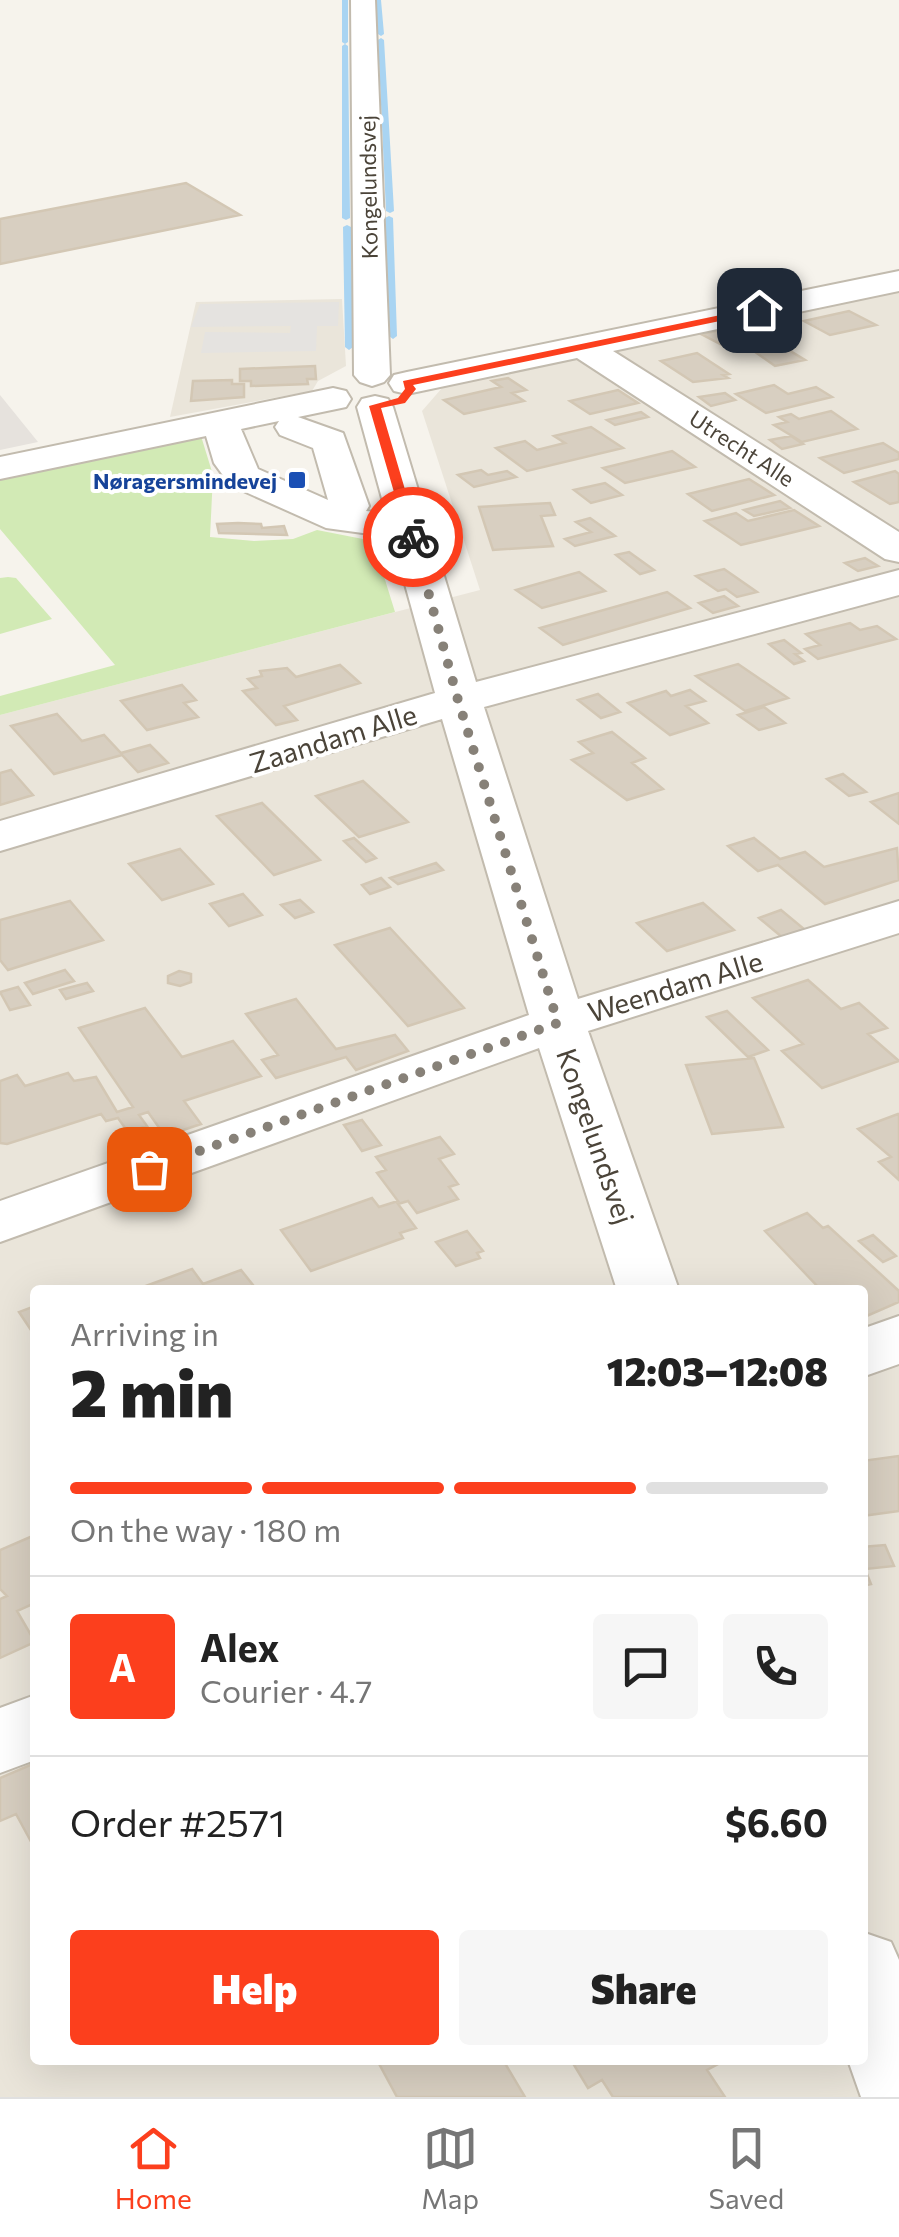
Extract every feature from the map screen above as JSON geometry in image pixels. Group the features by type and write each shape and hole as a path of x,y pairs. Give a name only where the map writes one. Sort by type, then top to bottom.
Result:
{"street":[{"name":"Kongelundsvej","path":"363,0 385,388 410,528 458,700 558,1023 646,1285"},
{"path":"0,468 220,422 291,417 333,399 899,281"},
{"name":"Utrecht Alle","path":"584,347 899,550"},
{"path":"291,417 306,487 299,503"},
{"path":"291,417 330,441 349,506 340,520"},
{"path":"220,422 233,463 244,477 340,520 410,528"},
{"name":"Zaandam Alle","path":"0,836 458,700 899,582"},
{"name":"Weendam Alle","path":"0,1222 558,1023 899,916"},
{"path":"868,1352 899,1338"},
{"path":"0,1742 30,1728"},
{"path":"868,1987 899,2086"}],"shaded area":[{"path":"899,270 899,2097 0,2097 0,715 480,590 422,411 442,388 440,365"},
{"path":"342,299 346,366 318,381 312,391 170,417 196,302"},
{"path":"339,302 338,326 317,326 316,351 201,353 205,332 290,333 291,326 191,327 200,304"},
{"path":"0,395 38,442 0,450"}],"green space":[{"path":"201,436 213,475 210,537 293,539 317,530 373,541 395,612 0,715 0,696 115,665 0,529 0,479"},
{"path":"0,578 16,578 52,619 0,634"}],"building":[{"path":"186,183 240,215 0,264 0,219"},
{"path":"849,311 876,325 830,335 804,321"},
{"path":"721,330 733,337 726,338 735,344 724,346 701,334"},
{"path":"744,335 759,340 769,338 805,360 775,366 734,337"},
{"path":"697,353 729,374 723,375 728,378 693,382 661,361"},
{"path":"315,366 316,379 307,379 308,384 251,386 251,381 240,381 240,369"},
{"path":"508,378 526,390 512,393 524,401 464,414 444,400 501,387 492,381"},
{"path":"232,380 232,384 244,384 244,397 191,401 193,381"},
{"path":"774,385 788,394 816,387 832,397 766,413 736,394"},
{"path":"618,390 638,403 590,414 570,401"},
{"path":"725,393 735,400 711,406 699,397"},
{"path":"831,411 857,429 802,442 774,425 787,422 779,417 791,414 799,419"},
{"path":"641,412 648,417 615,425 607,420"},
{"path":"591,427 623,448 527,471 496,448 525,441 537,450 565,443 554,436"},
{"path":"791,436 803,444 782,449 770,440"},
{"path":"883,443 899,453 899,459 844,473 820,458"},
{"path":"672,451 695,467 625,483 603,468"},
{"path":"481,470 488,475 507,471 516,477 474,487 458,475"},
{"path":"895,471 899,474 899,502 890,504 854,482"},
{"path":"749,479 774,495 712,511 688,494"},
{"path":"605,483 622,495 591,503 574,490"},
{"path":"780,501 790,508 754,516 744,510"},
{"path":"550,503 555,515 541,516 553,546 493,550 479,507"},
{"path":"794,510 819,526 741,545 705,521 736,513 748,521"},
{"path":"590,518 615,536 575,546 565,539 591,532 576,522"},
{"path":"217,524 261,524 262,528 284,526 287,535 219,533"},
{"path":"629,552 654,570 640,574 616,555"},
{"path":"865,558 878,566 858,571 845,563"},
{"path":"724,569 757,592 737,597 726,589 718,591 696,576"},
{"path":"579,572 605,591 542,608 516,590"},
{"path":"667,592 690,608 563,645 540,628"},
{"path":"724,596 738,606 713,613 699,603"},
{"path":"850,623 860,630 877,626 896,639 818,659 805,649 820,645 806,634"},
{"path":"784,640 801,653 795,654 804,661 794,664 769,644"},
{"path":"738,664 788,698 745,711 696,676"},
{"path":"340,665 360,683 284,706 297,720 276,725 243,691 257,688 248,679 262,676 260,671 287,668 296,677"},
{"path":"182,685 196,700 184,703 198,717 147,730 121,701"},
{"path":"690,690 705,701 686,706 708,723 670,735 628,703 666,691 671,696"},
{"path":"598,694 620,712 601,718 578,700"},
{"path":"764,707 785,723 759,730 738,715"},
{"path":"57,714 82,741 104,735 121,753 150,745 168,763 138,772 122,755 54,774 11,726"},
{"path":"612,732 645,758 632,763 663,789 627,800 572,760 593,753 579,742"},
{"path":"11,770 33,795 0,805 0,773"},
{"path":"843,774 866,792 849,796 827,779"},
{"path":"363,781 408,822 359,837 316,796"},
{"path":"899,793 899,824 871,802"},
{"path":"262,803 320,860 274,875 217,816"},
{"path":"354,838 376,858 366,862 344,841"},
{"path":"754,838 780,859 805,852 824,867 897,848 899,880 825,904 778,865 758,871 728,846"},
{"path":"180,849 213,884 162,900 129,864"},
{"path":"436,863 443,870 398,884 390,878"},
{"path":"381,878 390,887 370,894 362,885"},
{"path":"243,894 262,915 229,926 210,904"},
{"path":"300,900 313,912 295,918 281,905"},
{"path":"70,901 103,940 8,970 0,960 0,920"},
{"path":"703,903 734,930 667,951 637,923"},
{"path":"781,910 804,929 782,937 759,918"},
{"path":"390,928 464,1008 408,1026 335,945"},
{"path":"65,970 74,981 33,994 25,983"},
{"path":"179,971 191,974 191,982 180,986 168,983 168,976"},
{"path":"808,980 841,1009 859,1003 887,1028 868,1034 899,1061 822,1088 782,1051 803,1044 753,998"},
{"path":"87,983 93,991 66,999 60,990"},
{"path":"18,987 30,1005 10,1010 0,992"},
{"path":"296,999 336,1049 395,1035 408,1051 356,1070 346,1057 276,1078 262,1060 278,1055 246,1014"},
{"path":"145,1008 182,1057 233,1041 261,1076 184,1101 201,1124 165,1136 148,1112 139,1115 147,1126 128,1132 118,1118 106,1121 101,1114 0,1143 0,1081 17,1075 25,1086 68,1073 74,1081 96,1077 117,1112 133,1107 79,1028"},
{"path":"727,1011 768,1050 748,1057 707,1017"},
{"path":"754,1058 783,1127 712,1134 686,1065"},
{"path":"898,1114 899,1180 879,1162 891,1157 858,1129"},
{"path":"362,1120 381,1145 362,1151 344,1125"},
{"path":"440,1137 454,1154 439,1159 458,1184 449,1187 458,1199 417,1213 408,1201 398,1204 416,1228 400,1233 403,1238 311,1271 281,1230 372,1198 379,1207 398,1201 377,1173 386,1170 376,1157"},
{"path":"807,1213 823,1228 828,1226 899,1291 899,1302 868,1315 868,1285 816,1285 765,1231"},
{"path":"467,1231 483,1251 477,1253 480,1258 456,1266 436,1242"},
{"path":"873,1235 896,1256 883,1262 859,1241"},
{"path":"192,1269 203,1284 241,1270 253,1285 148,1285"},
{"path":"30,1308 30,1328 19,1312"},
{"path":"899,1456 899,1511 868,1515 868,1460"},
{"path":"30,1537 30,1605 17,1611 30,1633 30,1644 0,1658 0,1599 7,1596 0,1589 0,1550"},
{"path":"885,1545 894,1566 868,1569 868,1546"},
{"path":"30,1765 30,1840 16,1814 0,1821 0,1778"},
{"path":"380,2065 506,2065 525,2097 397,2097"},
{"path":"574,2065 716,2065 707,2070 725,2097 613,2097 602,2080 588,2088"}],"waterway":[{"path":"345,0 345,42"},
{"path":"378,0 381,34"},
{"path":"381,40 390,211"},
{"path":"345,46 346,218"},
{"path":"389,218 393,336"},
{"path":"347,227 349,347"}],"way so far":[{"path":"149,1169 558,1023 458,700 413,537"}],"place":[{"name":"Nøragersmindevej","path":"297,480"}],"route":[{"path":"413,537 375,406 402,400 410,389 407,384 759,310"}]}
